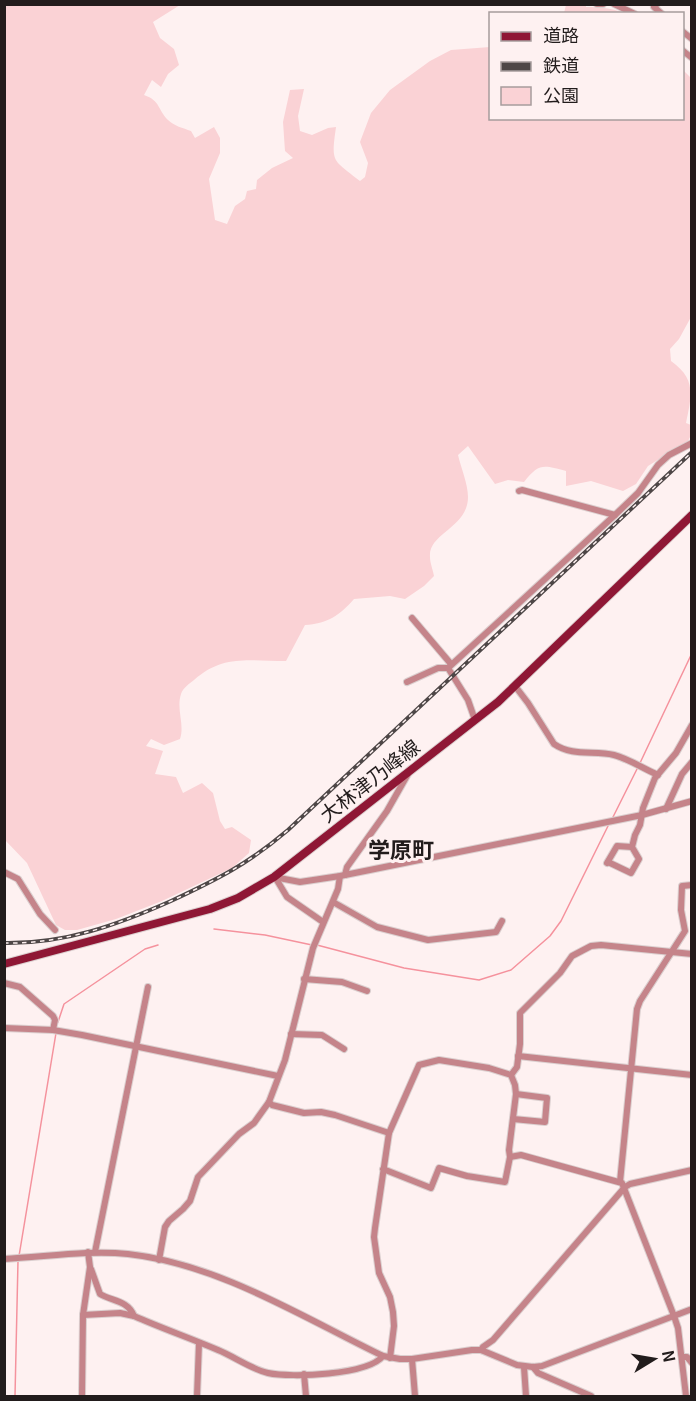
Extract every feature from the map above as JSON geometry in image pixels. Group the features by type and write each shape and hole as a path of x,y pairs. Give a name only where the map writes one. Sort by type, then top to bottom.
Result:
{"main road":[{"name":"大林津乃峰線","path":"4,964 210,909 238,898 274,877 475,720 515,686 690,521"}],"street":[{"path":"597,4 603,4"},
{"path":"614,4 631,12"},
{"path":"407,682 438,668 449,666 638,493 658,465 669,455 692,443"},
{"path":"519,491 615,515"},
{"path":"412,618 449,666 468,700 475,720"},
{"path":"515,686 558,747 582,753 614,755 658,775"},
{"path":"632,847 617,846 607,864 631,873 639,859 632,847 643,808 658,775 676,753 692,725"},
{"path":"666,809 682,774 692,762"},
{"path":"159,1260 165,1227 190,1201 198,1177 239,1134 254,1123 269,1102 285,1060 304,979 342,875 387,812 410,770"},
{"path":"274,877 300,882 342,875 642,815 692,801"},
{"path":"4,872 18,879 40,914 55,930"},
{"path":"274,877 287,897 323,922"},
{"path":"686,1396 682,1357 674,1316 622,1185 637,1009 639,1001 686,928 681,910 682,886 692,885"},
{"path":"333,902 377,927 429,940 496,932 502,921"},
{"path":"511,1075 517,1067 520,1013 560,973 572,956 591,946 602,945 692,954"},
{"path":"304,979 342,982 367,991"},
{"path":"4,983 20,987 53,1016 55,1031"},
{"path":"82,1396 84,1315 92,1252 148,987"},
{"path":"4,1028 55,1031 278,1076"},
{"path":"291,1034 322,1035 344,1049"},
{"path":"518,1056 692,1075"},
{"path":"84,1315 120,1313 134,1316 267,1373 335,1373 375,1364 386,1357 394,1326 390,1297 379,1273 374,1237 389,1133 404,1102 410,1083 419,1065 439,1060 489,1068 511,1075"},
{"path":"383,1169 431,1188 439,1168 467,1176 505,1182 510,1157 516,1094 511,1075"},
{"path":"513,1119 545,1122 548,1098 516,1094"},
{"path":"269,1102 272,1105 304,1113 321,1112 335,1115 389,1133"},
{"path":"510,1157 521,1155 622,1185 692,1170"},
{"path":"481,1350 493,1340 622,1185"},
{"path":"4,1259 92,1252 129,1254 159,1260 223,1279 386,1357 412,1359 481,1350 524,1367 533,1368 692,1309"},
{"path":"90,1266 100,1294 120,1301 132,1311 134,1316"},
{"path":"197,1396 199,1343"},
{"path":"682,1357 687,1357 692,1363"},
{"path":"412,1359 415,1396"},
{"path":"524,1367 526,1396"},
{"path":"533,1368 538,1373 591,1396"},
{"path":"304,1374 306,1396"}],"green space":[{"path":"4,5 180,5 153,22 160,38 174,49 179,65 168,74 161,87 152,80 144,95 156,103 170,122 191,131 195,138 214,127 220,138 220,153 209,179 215,220 227,224 235,206 245,199 247,191 256,189 257,180 272,168 293,158 285,151 283,122 290,90 304,89 298,116 300,131 312,135 336,127 334,154 336,159 360,181 365,177 368,163 360,142 371,113 390,90 430,61 451,50 489,47 489,120 684,120 684,71 691,78 691,317 679,339 670,349 671,361 685,374 690,388 690,404 686,423 691,425 691,435 688,441 648,466 636,484 623,491 591,481 566,486 566,471 547,467 534,471 524,482 508,480 495,484 468,446 458,455 468,492 466,507 462,516 435,542 431,549 430,559 434,576 424,586 405,599 390,596 354,599 332,618 320,623 305,625 286,661 248,660 226,663 215,666 186,686 181,694 179,706 182,728 180,739 164,745 151,739 146,746 163,751 155,774 176,777 183,793 202,783 213,793 220,821 225,829 232,827 251,840 249,853 232,868 162,901 116,919 77,930 65,930 56,925 27,863 5,840"},
{"path":"566,5 586,5 586,7 606,8 621,12 564,12"}],"waterway":[{"path":"640,763 692,653"},
{"path":"612,819 638,767"},
{"path":"317,945 404,968 479,980 511,970 550,936 561,921 609,824"},
{"path":"214,929 265,935 312,945"},
{"path":"58,1022 64,1004 145,949 158,945"},
{"path":"19,1256 56,1033"},
{"path":"15,1396 18,1261"}],"railway":[{"path":"4,943 48,940 111,925 171,901 232,870 259,852 288,830 692,452"}],"district":[{"name":"学原町","path":"401,850"}]}
